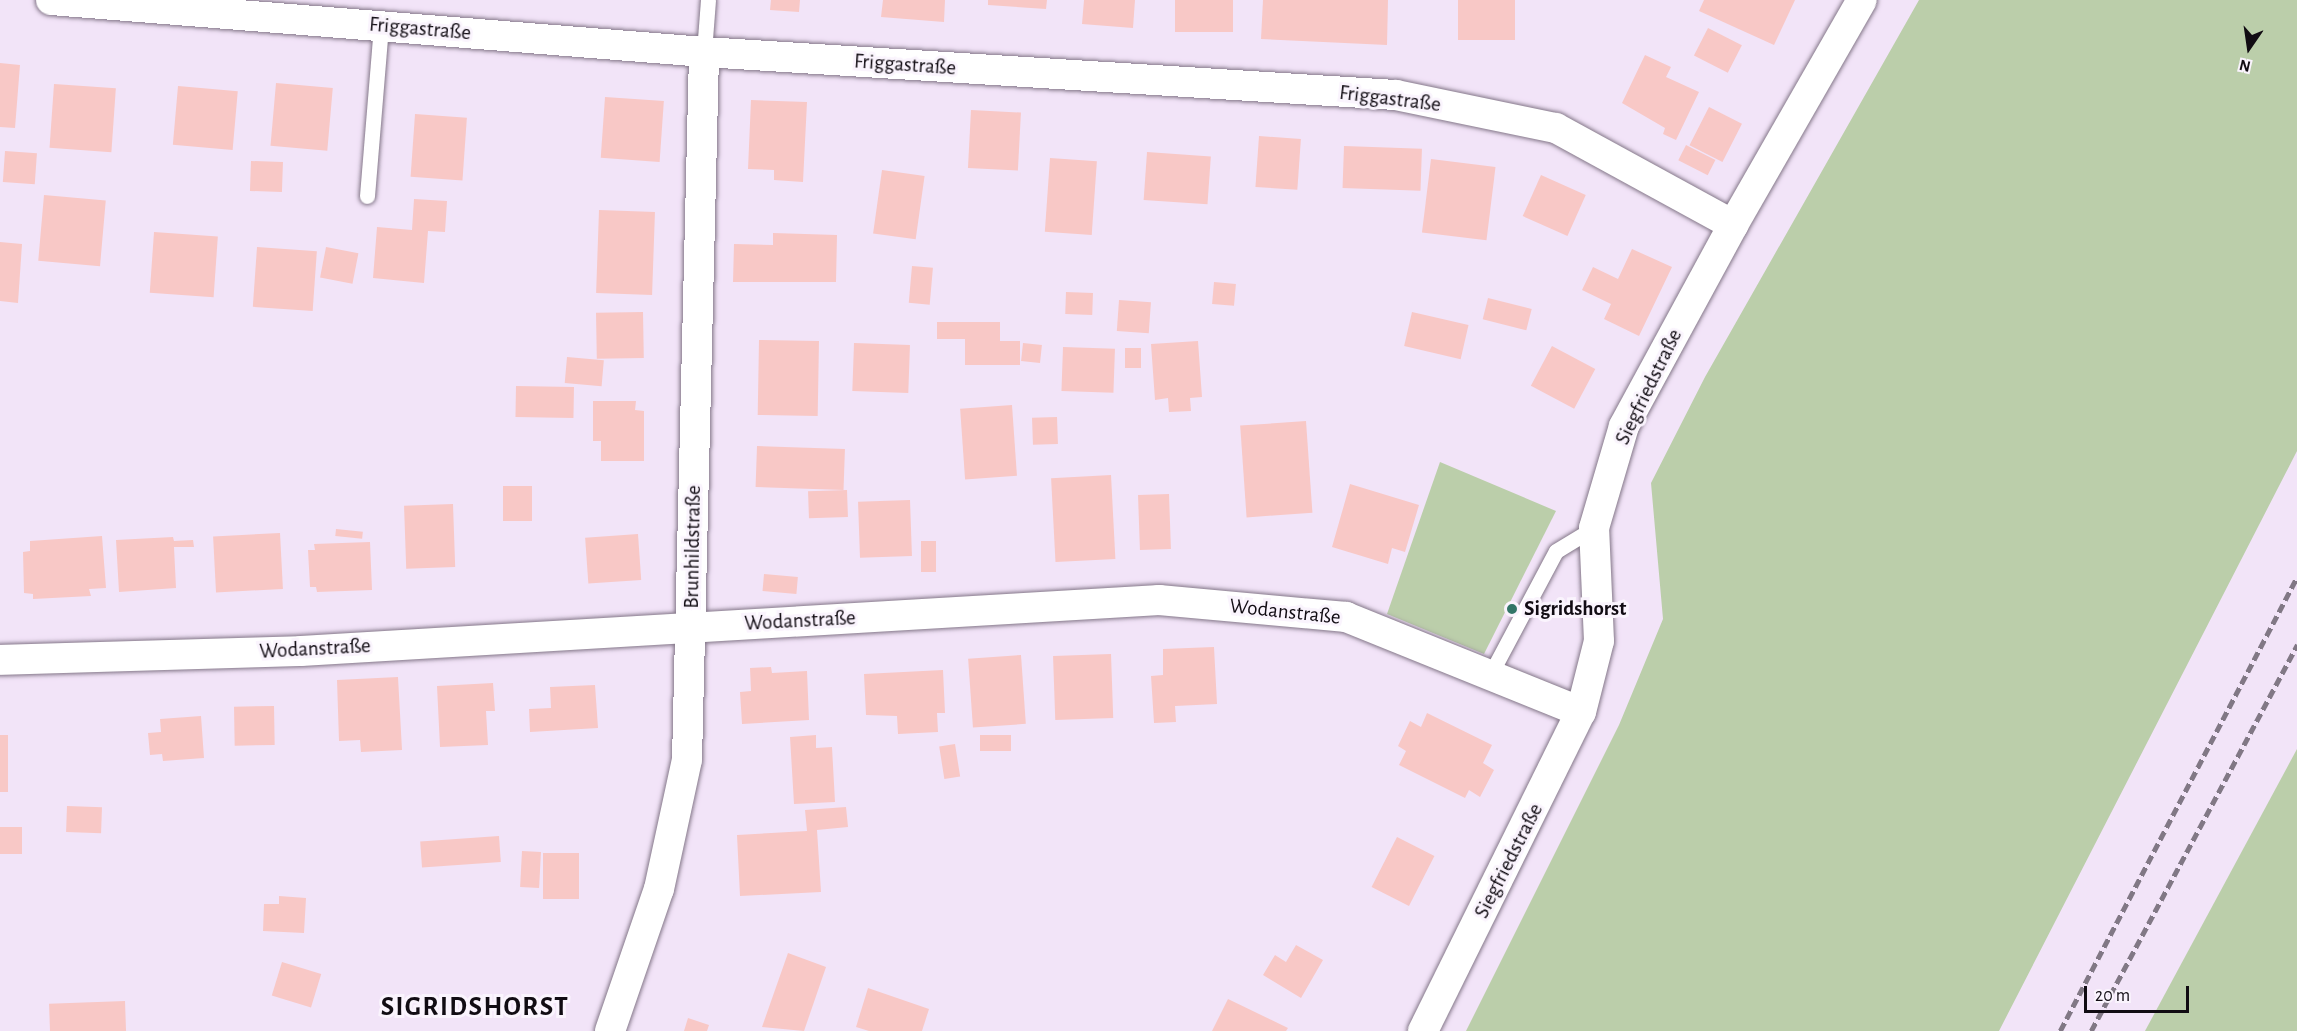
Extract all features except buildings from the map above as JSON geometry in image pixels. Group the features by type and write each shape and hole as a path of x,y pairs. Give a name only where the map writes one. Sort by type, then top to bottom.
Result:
{"street":[{"name":"Friggastraße","path":"51,0 704,52 1396,95 1556,128 1732,225"},
{"name":"Siegfriedstraße","path":"1423,1031 1581,712 1599,641 1594,528 1624,426 1732,225 1863,0"},
{"name":"Brunhildstraße","path":"610,1031 659,889 687,760 692,627 704,52"},
{"name":"Wodanstraße","path":"0,660 302,651 1159,600 1346,617 1581,712"}],"lane":[{"path":"704,52 708,0"},
{"path":"367,196 381,26"},
{"path":"1490,675 1556,551 1594,528"}],"green space":[{"path":"1919,0 2297,0 2297,451 1999,1031 1466,1031 1619,725 1663,619 1651,483 1705,377"},
{"path":"1440,462 1556,511 1484,654 1387,614"},
{"path":"2297,749 2297,1031 2145,1031"}],"railway":[{"path":"2060,1031 2297,577"},
{"path":"2091,1031 2297,645"}],"place":[{"name":"Sigridshorst","path":"1512,609"}],"district":[{"name":"SIGRIDSHORST","path":"475,1007"}]}
